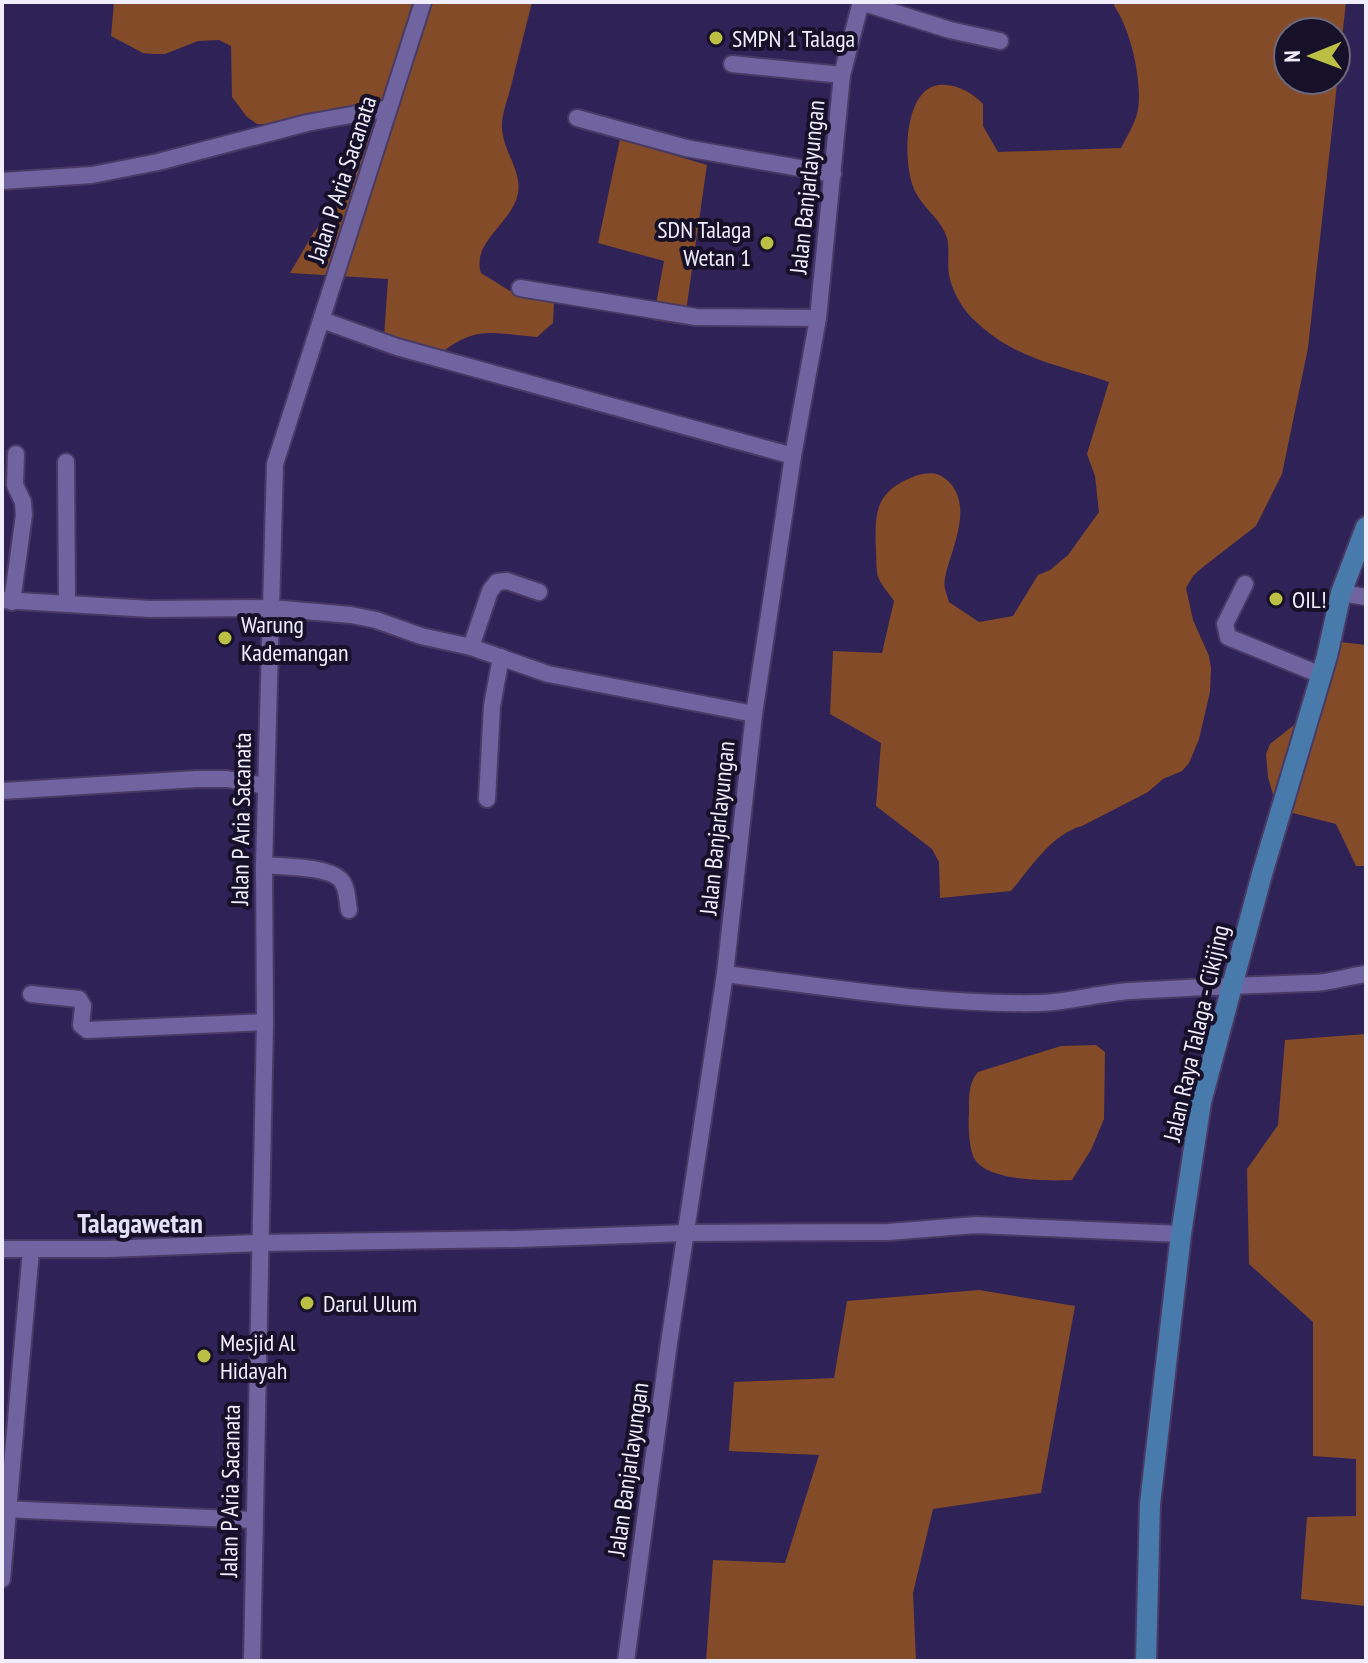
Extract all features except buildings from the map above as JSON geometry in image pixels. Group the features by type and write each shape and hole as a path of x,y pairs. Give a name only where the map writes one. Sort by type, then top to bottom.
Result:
{"main road":[{"name":"Jalan Raya Talaga - Cikijing","path":"1146,1661 1150,1504 1181,1234 1201,1102 1321,675 1341,593 1366,527"}],"street":[{"name":"Jalan P Aria Sacanata","path":"252,1661 265,1022 264,865 275,464 423,2"},
{"path":"861,2 950,30 1000,41"},
{"name":"Jalan Banjarlayungan","path":"626,1661 725,974 754,714 793,456 818,318 842,75 861,2"},
{"path":"732,64 842,75"},
{"path":"2,181 92,175 158,162 307,123 389,108"},
{"path":"577,118 686,148 833,174"},
{"path":"520,288 696,317 818,318"},
{"path":"322,320 397,347 793,456"},
{"path":"16,454 15,485 23,502 24,515 7,601 150,609 271,608 351,615 471,647 560,677 754,714"},
{"path":"66,462 67,603"},
{"path":"471,647 490,591 497,582 507,581 539,592"},
{"path":"1245,584 1225,624 1228,637 1321,675"},
{"path":"1341,593 1366,597"},
{"path":"487,799 492,706 501,657"},
{"path":"2,791 197,779 227,779 266,786"},
{"path":"264,865 317,870 340,879 346,890 349,910"},
{"path":"725,974 857,990 1042,1003 1128,991 1277,982 1316,983 1366,974"},
{"path":"31,994 79,999 83,1006 81,1025 87,1030 265,1022"},
{"path":"2,1249 686,1233 888,1232 976,1225 1181,1234"},
{"path":"2,1579 5,1508 31,1250"},
{"path":"5,1508 254,1520"}],"shaded area":[{"path":"114,2 532,2 502,123 505,145 519,185 518,193 509,214 482,251 480,262 481,273 510,291 533,291 554,301 553,323 537,337 486,333 465,338 440,354 383,352 388,279 290,273 314,232 351,188 380,105 280,125 257,124 247,117 232,97 231,46 219,40 198,41 165,54 143,53 111,36"},
{"path":"1115,2 1346,2 1344,16 1272,16 1272,96 1336,96 1308,348 1282,474 1256,526 1203,567 1186,588 1193,620 1211,668 1210,692 1199,739 1189,763 1182,771 1163,779 1148,792 1061,836 1042,853 1011,891 940,898 939,862 932,849 876,806 881,743 830,714 833,651 882,653 894,601 877,574 876,524 880,503 893,487 918,475 926,473 944,477 955,490 960,514 945,581 949,602 979,622 1013,616 1038,575 1050,570 1068,555 1099,512 1095,476 1087,454 1109,382 1020,352 1003,343 968,314 950,281 945,232 919,199 911,182 908,132 918,100 927,90 945,85 963,90 983,104 983,126 998,152 1121,148 1137,114 1139,89 1131,43"},
{"path":"620,139 707,165 684,325 653,320 664,261 598,243"},
{"path":"1332,641 1366,645 1366,866 1356,866 1336,824 1277,809 1268,777 1266,754 1270,744 1313,710"},
{"path":"1366,1034 1366,1606 1301,1599 1307,1517 1356,1516 1356,1459 1313,1456 1313,1322 1249,1264 1247,1169 1278,1125 1285,1040"},
{"path":"1096,1045 1105,1052 1104,1119 1091,1150 1072,1180 1018,1178 979,1165 973,1156 969,1123 970,1091 978,1072 1061,1046"},
{"path":"979,1290 1075,1306 1041,1493 933,1509 913,1593 916,1661 706,1661 713,1560 785,1563 819,1455 729,1451 734,1382 834,1378 847,1301"}],"place":[{"name":"SMPN 1 Talaga","path":"716,38"},
{"name":"SDN Talaga Wetan 1","path":"767,243"},
{"name":"OIL!","path":"1276,599"},
{"name":"Warung Kademangan","path":"225,638"},
{"name":"Darul Ulum","path":"307,1303"},
{"name":"Mesjid Al Hidayah","path":"204,1356"}],"district":[{"name":"Talagawetan","path":"140,1222"}]}
